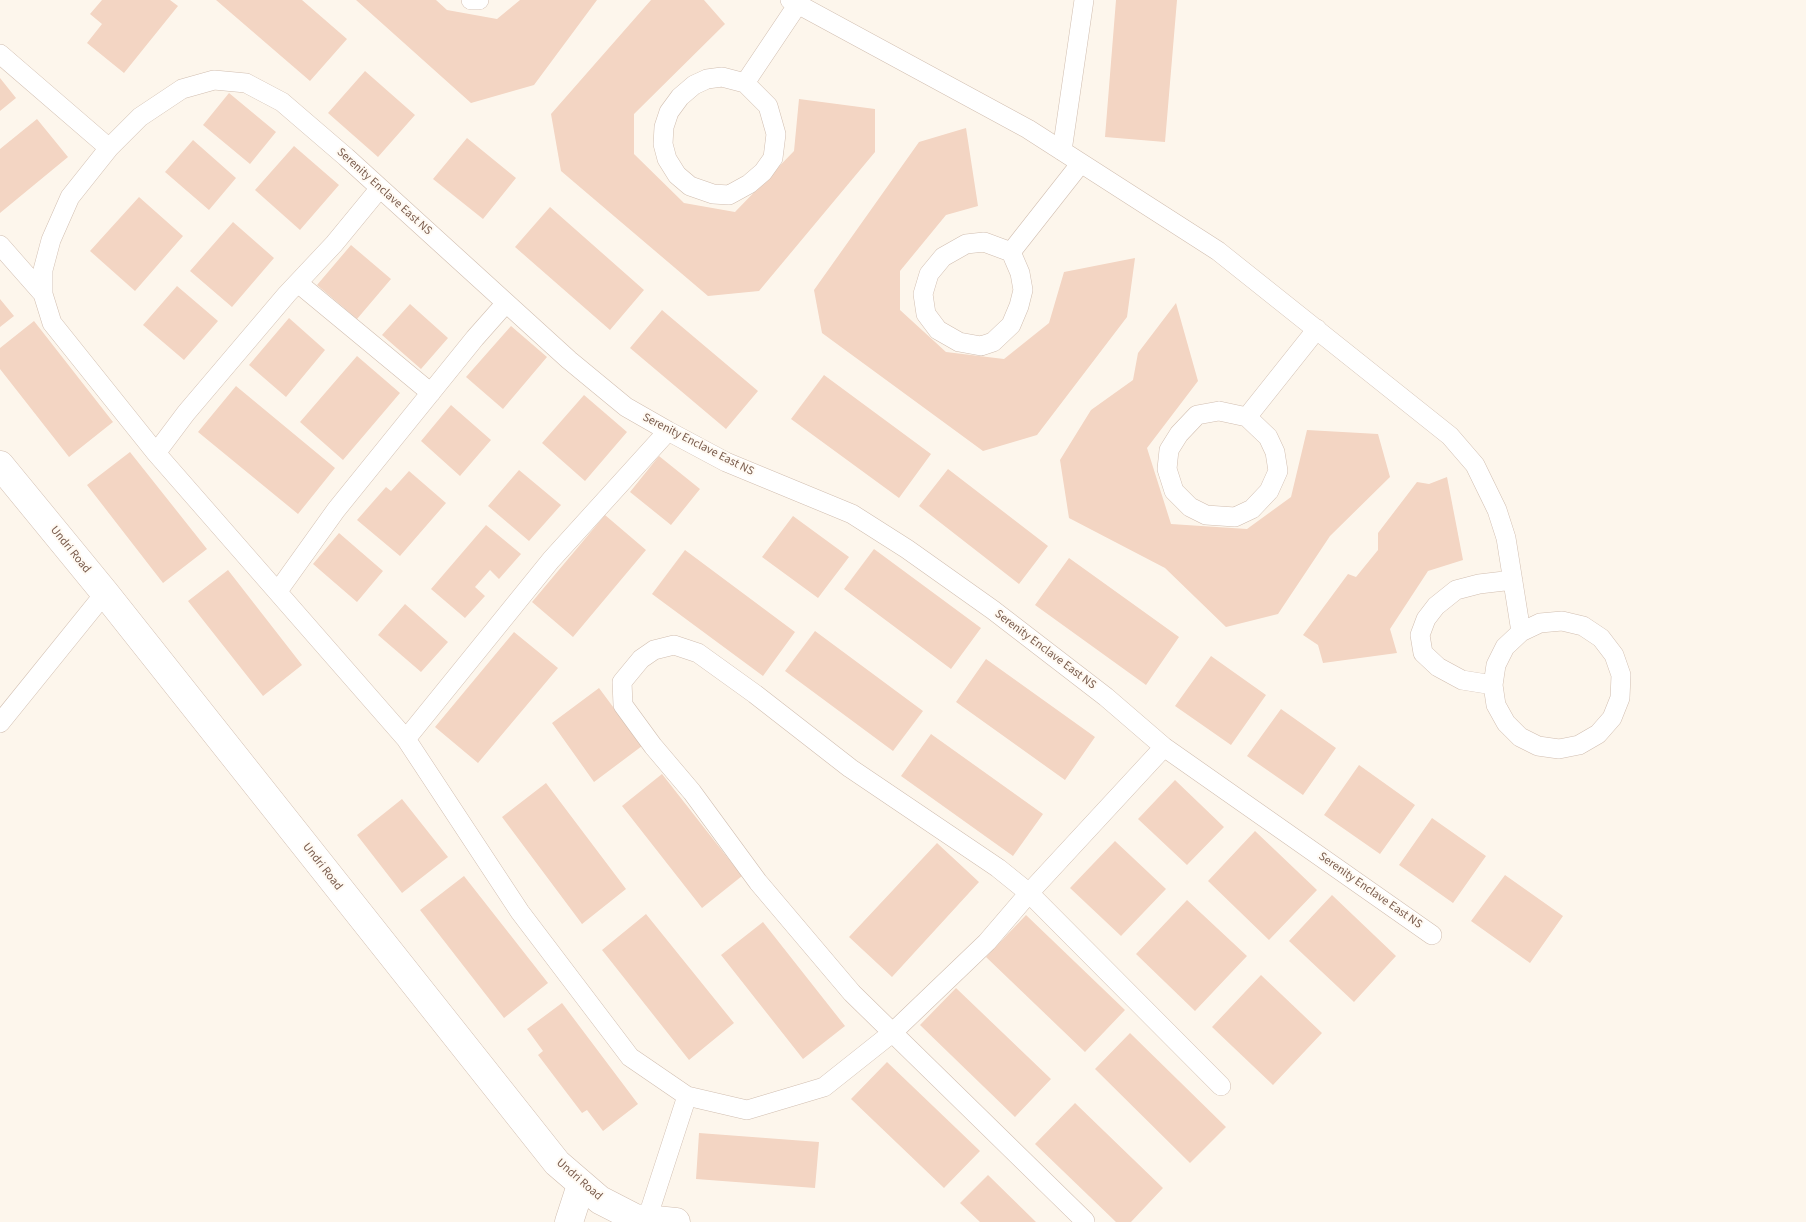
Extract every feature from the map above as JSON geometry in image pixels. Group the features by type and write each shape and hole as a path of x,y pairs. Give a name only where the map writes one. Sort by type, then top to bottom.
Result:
{"street":[{"name":"Undri Road","path":"0,465 105,594 551,1155 581,1185 600,1200 635,1218 676,1222"},
{"path":"569,1222 581,1185"}],"lane":[{"path":"471,0 479,0"},
{"path":"1062,150 1084,0"},
{"path":"745,83 794,2 1028,129 1218,251 1450,436 1475,464 1497,510 1506,538 1521,632"},
{"path":"0,54 109,148"},
{"path":"722,77 745,83 768,106 774,121 776,134 773,158 763,172 749,184 729,195 713,194 690,186 677,175 667,160 663,144 664,128 669,112 680,97 694,84 707,79 722,77"},
{"name":"Serenity Enclave East NS","path":"42,294 42,270 51,240 70,197 109,148 140,117 182,89 214,80 246,83 282,102 380,188 569,360 626,407 668,432 726,462 852,514 907,549 993,610 1106,696 1164,746 1432,935"},
{"path":"1011,252 1081,163"},
{"path":"156,454 186,413 298,282 334,244 380,188"},
{"path":"984,242 1011,252 1020,273 1023,290 1011,325 993,342 981,346 959,342 938,330 926,314 923,294 929,274 943,257 966,244 984,242"},
{"path":"0,245 42,294 52,323 156,454 406,739 520,912 630,1057 687,1096 746,1110 824,1087 892,1033 987,942 1029,893 1164,746"},
{"path":"298,282 431,393"},
{"path":"278,591 336,510 506,302"},
{"path":"1247,417 1317,329"},
{"path":"1219,411 1247,417 1268,437 1275,452 1278,471 1269,492 1252,510 1235,517 1206,515 1190,507 1174,491 1167,469 1169,450 1179,434 1198,415 1219,411"},
{"path":"406,739 552,560 668,432"},
{"path":"1493,685 1462,680 1438,668 1423,653 1420,636 1426,619 1436,606 1456,590 1479,584 1513,580"},
{"path":"0,723 105,594"},
{"path":"1562,621 1583,626 1601,638 1614,655 1621,676 1620,698 1612,718 1598,734 1579,745 1559,749 1538,746 1520,737 1506,723 1496,705 1493,685 1496,666 1506,647 1521,632 1540,623 1562,621"},
{"path":"1085,1222 852,993 758,882 692,792 623,705 622,682 641,659 654,650 674,646 698,653 755,694 850,768 998,868 1029,893 1221,1086"},
{"path":"647,1219 687,1096"}],"building":[{"path":"102,0 170,0 178,6 124,73 87,43 102,24 90,14"},
{"path":"216,0 302,0 347,39 310,81"},
{"path":"356,0 436,0 447,10 497,19 520,0 597,0 534,85 471,103"},
{"path":"651,0 704,0 725,24 634,114 634,154 684,203 735,212 794,151 799,99 875,109 875,152 759,291 708,296 561,171 551,114"},
{"path":"1116,0 1177,0 1165,142 1105,137"},
{"path":"365,71 415,115 378,157 328,113"},
{"path":"0,78 16,98 0,111"},
{"path":"229,93 276,132 250,164 203,125"},
{"path":"37,119 68,157 0,213 0,149"},
{"path":"966,128 978,206 946,215 900,271 900,310 946,352 1004,359 1049,323 1064,272 1135,258 1127,317 1037,435 983,451 822,333 814,290 919,142"},
{"path":"467,138 516,178 483,219 433,179"},
{"path":"193,140 236,178 209,210 165,172"},
{"path":"294,146 339,185 300,230 255,190"},
{"path":"139,197 183,236 135,291 90,251"},
{"path":"550,207 644,290 610,330 515,247"},
{"path":"233,222 274,258 232,307 190,271"},
{"path":"351,245 391,279 357,319 317,285"},
{"path":"177,286 218,321 184,360 143,325"},
{"path":"0,299 14,316 0,327"},
{"path":"1176,303 1198,381 1147,448 1171,524 1247,529 1291,497 1307,430 1378,434 1390,477 1330,536 1278,614 1226,627 1165,568 1069,518 1060,460 1091,410 1133,380 1138,353"},
{"path":"410,304 448,338 421,369 382,335"},
{"path":"662,310 758,391 726,429 630,348"},
{"path":"289,318 325,350 286,397 249,365"},
{"path":"34,321 113,422 69,457 0,369 0,348"},
{"path":"511,326 547,357 503,409 466,377"},
{"path":"357,356 400,393 343,460 300,422"},
{"path":"824,375 931,454 899,498 791,419"},
{"path":"236,386 335,468 298,514 198,432"},
{"path":"584,395 627,432 585,481 542,443"},
{"path":"451,405 491,440 460,476 421,441"},
{"path":"130,452 207,549 163,583 87,485"},
{"path":"659,456 700,489 671,525 630,492"},
{"path":"948,469 1048,546 1019,584 919,506"},
{"path":"519,470 561,505 529,541 488,506"},
{"path":"409,471 446,503 400,556 357,520 386,487 391,491"},
{"path":"1447,477 1463,560 1428,571 1390,629 1397,653 1323,663 1318,645 1303,635 1348,574 1356,577 1378,550 1378,533 1417,482 1429,484"},
{"path":"605,515 646,550 573,637 532,602"},
{"path":"793,516 849,557 818,598 762,557"},
{"path":"486,525 521,554 499,579 490,570 475,587 485,596 465,618 431,589"},
{"path":"339,533 383,571 357,602 313,564"},
{"path":"874,549 981,628 951,669 844,589"},
{"path":"685,550 795,632 763,676 652,594"},
{"path":"1069,558 1179,637 1146,685 1035,605"},
{"path":"228,570 302,665 263,696 188,601"},
{"path":"405,604 448,642 421,672 378,635"},
{"path":"815,631 923,711 893,751 785,671"},
{"path":"514,632 558,668 478,763 435,727"},
{"path":"1211,656 1266,695 1231,745 1175,706"},
{"path":"986,659 1095,737 1065,780 956,702"},
{"path":"599,688 642,746 594,782 552,723"},
{"path":"1281,709 1336,748 1303,795 1247,756"},
{"path":"931,734 1043,814 1013,856 901,776"},
{"path":"1359,765 1415,805 1380,854 1324,815"},
{"path":"662,774 742,876 702,908 622,806"},
{"path":"1175,780 1224,827 1187,865 1138,819"},
{"path":"546,783 626,889 582,924 502,817"},
{"path":"402,799 448,857 402,893 357,835"},
{"path":"1432,818 1486,856 1453,903 1399,865"},
{"path":"1255,831 1317,890 1269,940 1208,881"},
{"path":"1115,841 1166,889 1121,936 1070,888"},
{"path":"937,843 979,882 892,977 849,937"},
{"path":"1505,875 1563,916 1530,963 1471,921"},
{"path":"464,876 548,983 504,1018 420,910"},
{"path":"1332,895 1396,956 1354,1002 1289,941"},
{"path":"1187,900 1247,956 1195,1011 1136,954"},
{"path":"646,914 734,1023 689,1060 602,950"},
{"path":"1026,915 1125,1010 1085,1052 986,957"},
{"path":"763,922 845,1026 803,1059 721,955"},
{"path":"1261,975 1322,1033 1273,1085 1212,1027"},
{"path":"956,988 1051,1079 1015,1117 920,1025"},
{"path":"562,1003 638,1104 603,1131 587,1110 582,1113 538,1055 543,1051 527,1029"},
{"path":"1130,1033 1226,1127 1190,1163 1095,1069"},
{"path":"887,1062 980,1151 944,1188 851,1099"},
{"path":"1075,1103 1163,1188 1131,1222 1116,1222 1035,1144"},
{"path":"699,1133 819,1142 815,1188 696,1179"},
{"path":"988,1175 1036,1222 980,1222 960,1203"}]}
